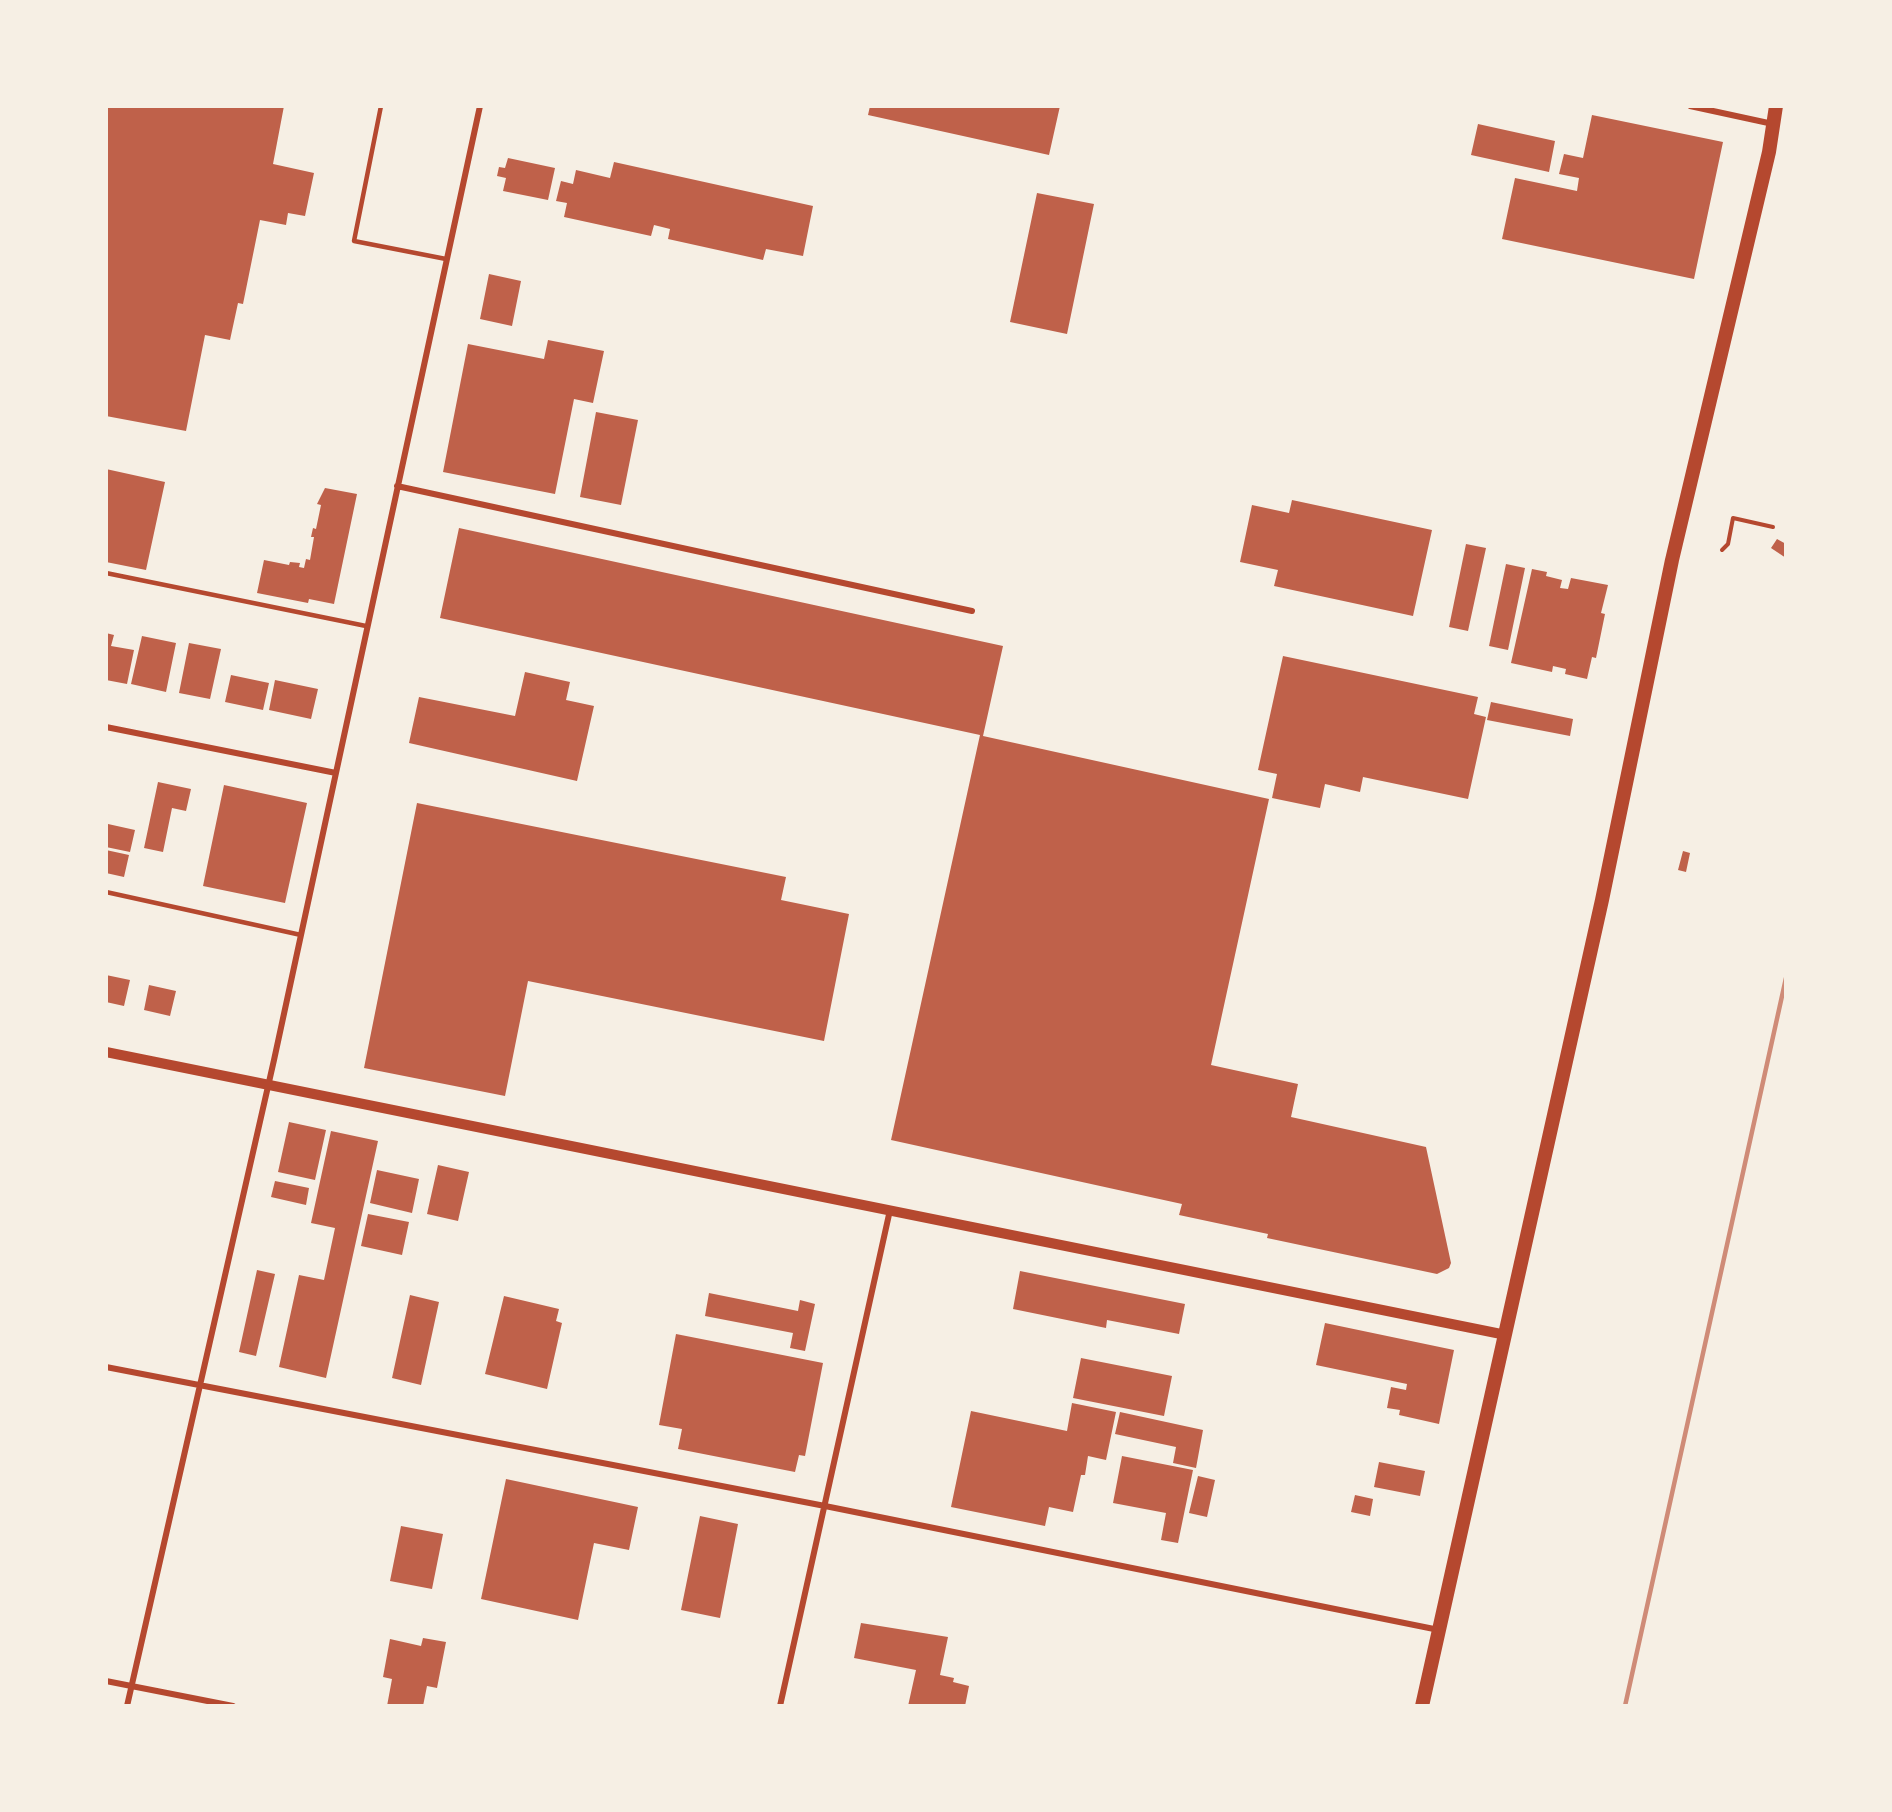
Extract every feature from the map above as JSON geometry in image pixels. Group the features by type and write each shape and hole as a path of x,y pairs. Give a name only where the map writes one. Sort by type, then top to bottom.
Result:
{"main road":[{"path":"1422,1706 1441,1631 1602,900 1672,560 1764,175 1776,106"}],"street":[{"path":"127,1706 268,1084 480,106"},
{"path":"1690,106 1773,124"},
{"path":"397,486 972,611"},
{"path":"106,727 336,773"},
{"path":"106,1052 1506,1335"},
{"path":"780,1706 891,1209"},
{"path":"106,1367 825,1506 1441,1631"},
{"path":"106,1681 233,1706"}],"lane":[{"path":"381,106 354,241 446,260"},
{"path":"106,573 366,627"},
{"path":"106,892 301,934"}],"path":[{"path":"1722,550 1728,544 1732,518 1773,527"}],"building":[{"path":"106,106 284,106 273,164 314,173 305,216 288,213 286,225 260,220 243,304 238,303 230,340 205,335 186,431 106,416"},
{"path":"870,106 1060,106 1049,155 868,115"},
{"path":"1592,115 1723,142 1694,279 1502,239 1515,178 1577,191 1579,178 1559,174 1564,154 1583,158"},
{"path":"1478,124 1555,141 1549,172 1471,155"},
{"path":"508,158 555,168 548,200 503,191 506,178 497,176 499,167 505,168"},
{"path":"614,162 813,206 803,256 766,249 763,260 668,239 670,229 654,225 651,236 564,217 567,203 556,201 561,181 573,184 576,170 610,178"},
{"path":"1037,193 1094,204 1067,334 1010,322"},
{"path":"489,274 521,281 512,326 480,319"},
{"path":"548,340 604,351 593,403 574,399 555,494 443,472 468,344 544,359"},
{"path":"596,412 638,420 621,505 580,497"},
{"path":"106,469 165,482 146,570 106,562"},
{"path":"325,488 357,494 334,604 309,599 308,603 257,593 264,560 289,565 290,562 300,563 299,567 304,568 306,559 310,560 314,537 311,537 313,528 316,529 321,505 317,504"},
{"path":"1292,500 1432,530 1413,616 1274,586 1278,570 1240,562 1252,505 1289,513"},
{"path":"459,528 1003,646 983,736 1269,799 1211,1065 1298,1084 1291,1117 1426,1147 1451,1263 1449,1268 1437,1274 1267,1238 1268,1234 1179,1215 1182,1204 891,1140 980,735 440,618"},
{"path":"1777,539 1786,544 1786,558 1771,548"},
{"path":"1466,544 1486,548 1468,631 1449,627"},
{"path":"1506,564 1525,568 1508,650 1489,646"},
{"path":"1532,569 1547,572 1546,576 1562,580 1560,588 1568,589 1571,578 1608,585 1601,613 1605,614 1596,658 1592,657 1587,679 1565,674 1566,669 1553,666 1552,672 1511,663"},
{"path":"106,633 114,635 111,646 134,650 127,684 106,680"},
{"path":"142,636 176,643 166,692 131,684"},
{"path":"189,643 221,649 210,699 179,693"},
{"path":"1283,656 1478,697 1474,714 1486,717 1468,799 1363,777 1360,792 1325,784 1320,808 1272,798 1277,774 1258,770"},
{"path":"525,672 570,682 566,700 594,706 577,781 409,743 419,697 515,716"},
{"path":"231,675 269,683 263,710 225,702"},
{"path":"275,680 318,689 311,719 269,710"},
{"path":"1491,702 1573,719 1570,736 1487,720"},
{"path":"158,782 191,789 186,811 172,808 163,852 144,848"},
{"path":"224,785 307,803 285,903 203,886"},
{"path":"417,803 786,877 781,900 849,914 824,1041 528,981 505,1096 364,1068"},
{"path":"108,824 135,830 130,852 106,847"},
{"path":"106,850 129,855 124,877 106,873"},
{"path":"1683,851 1690,853 1686,872 1678,870"},
{"path":"106,975 130,980 124,1006 106,1002"},
{"path":"149,985 176,991 170,1016 144,1010"},
{"path":"289,1122 326,1130 315,1180 278,1172"},
{"path":"331,1131 378,1141 326,1378 279,1367 299,1275 324,1280 335,1228 311,1223"},
{"path":"438,1165 469,1172 458,1221 427,1214"},
{"path":"377,1170 419,1179 412,1213 370,1203"},
{"path":"275,1181 309,1188 306,1205 271,1197"},
{"path":"368,1214 409,1222 402,1255 361,1246"},
{"path":"257,1270 275,1274 256,1356 239,1352"},
{"path":"1020,1271 1185,1304 1179,1334 1107,1320 1106,1328 1013,1309"},
{"path":"709,1293 798,1311 800,1300 815,1304 805,1351 790,1348 793,1333 705,1316"},
{"path":"410,1295 439,1302 421,1385 392,1378"},
{"path":"504,1296 559,1309 556,1321 562,1323 547,1389 485,1374"},
{"path":"1325,1323 1454,1350 1439,1424 1399,1415 1400,1410 1387,1408 1391,1387 1406,1390 1407,1384 1316,1365"},
{"path":"676,1334 823,1363 805,1456 799,1455 795,1472 678,1449 682,1429 659,1425"},
{"path":"1081,1358 1172,1376 1164,1416 1073,1398"},
{"path":"1072,1403 1116,1412 1106,1460 1088,1456 1085,1475 1081,1475 1073,1512 1049,1507 1045,1526 951,1507 971,1411 1067,1431"},
{"path":"1120,1412 1203,1430 1196,1468 1173,1463 1176,1447 1115,1434"},
{"path":"1122,1456 1193,1470 1178,1543 1161,1540 1166,1513 1113,1503"},
{"path":"1379,1462 1425,1471 1420,1496 1374,1487"},
{"path":"1198,1476 1215,1480 1207,1517 1189,1513"},
{"path":"506,1479 638,1507 629,1550 594,1543 578,1620 481,1599"},
{"path":"1355,1495 1373,1499 1370,1516 1351,1512"},
{"path":"700,1516 738,1524 720,1618 681,1610"},
{"path":"401,1526 443,1534 432,1589 390,1581"},
{"path":"861,1623 948,1637 940,1675 954,1678 953,1682 969,1686 965,1706 908,1706 916,1670 854,1658"},
{"path":"423,1638 446,1642 437,1688 427,1686 423,1706 387,1706 392,1679 383,1677 390,1639 421,1646"}],"railway":[{"path":"1625,1706 1786,978"}]}
